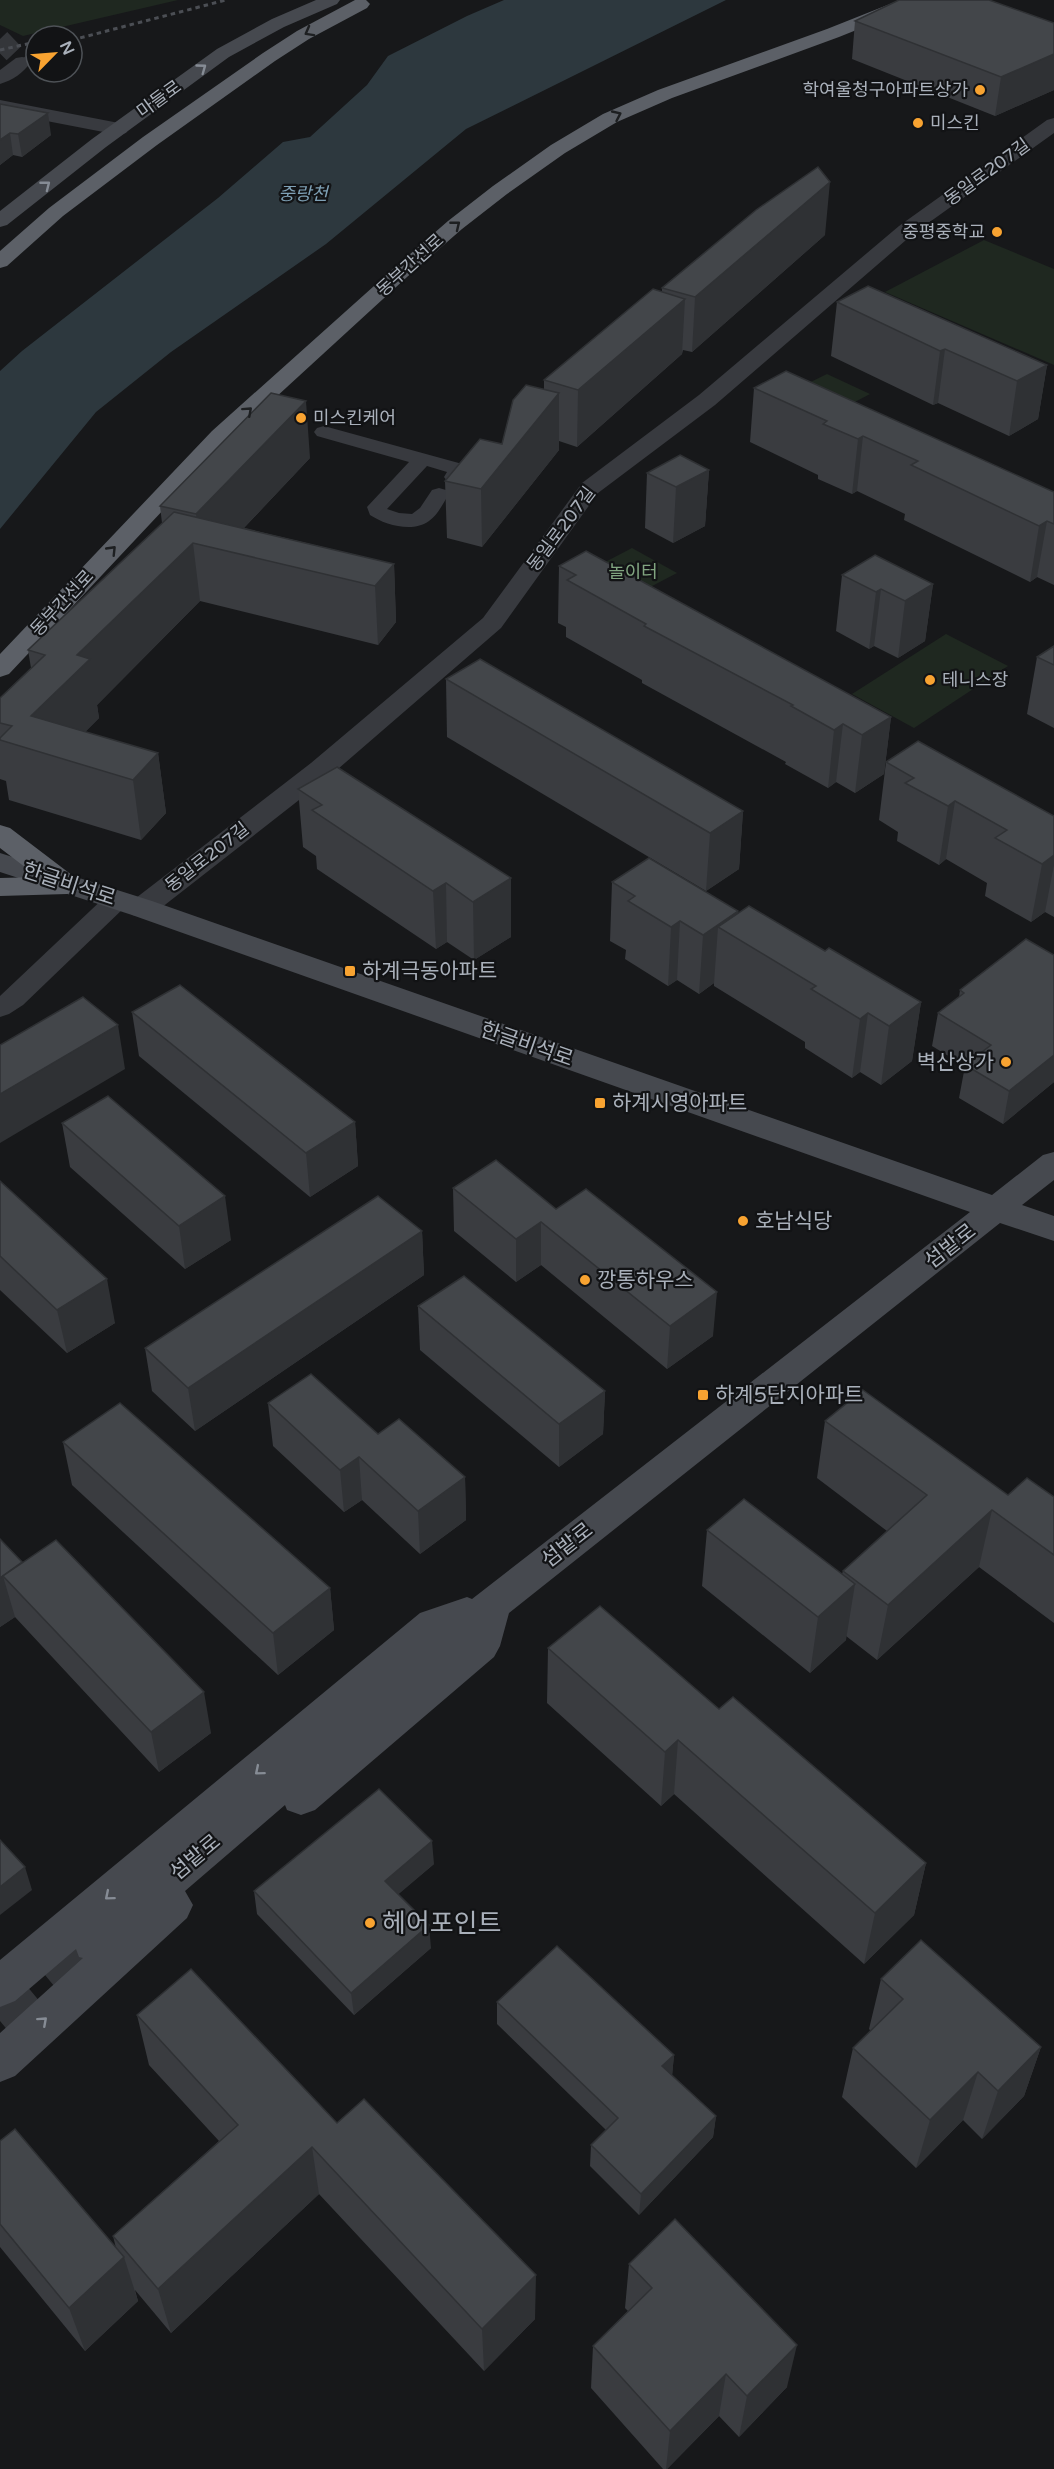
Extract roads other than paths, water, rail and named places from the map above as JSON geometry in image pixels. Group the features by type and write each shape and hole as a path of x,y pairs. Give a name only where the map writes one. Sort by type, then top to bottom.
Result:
{"highway":[{"name":"동부간선로","path":"0,669 220,436 455,225 558,149 610,118 665,94 833,33 915,0"},
{"path":"0,262 56,212 150,141 286,46 361,4"},
{"path":"97,600 191,485 220,436"},
{"path":"0,834 68,885"},
{"path":"0,887 68,885"}],"main road":[{"name":"마들로","path":"0,221 110,127 229,31 297,0"},
{"name":"마들로","path":"0,198 223,52 278,22 331,0"},
{"name":"한글비석로","path":"0,862 129,904 1054,1229"},
{"name":"섬밭로","path":"94,1943 492,1605 1054,1163"},
{"path":"0,1988 434,1624 492,1605"},
{"path":"0,2061 177,1900 481,1646 492,1605"}],"street":[{"path":"0,78 16,69 22,62"},
{"path":"0,106 110,127"},
{"name":"동일로207길","path":"129,904 321,769 492,623 590,488 707,400 906,230 1054,124"},
{"path":"1029,141 1054,151"},
{"path":"324,432 459,469 454,477"},
{"path":"423,459 377,507 376,512 410,521 417,520 423,517 439,494"},
{"path":"0,1008 129,904"}],"water":[{"name":"중랑천","path":"504,0 726,0 466,129 326,244 171,352 96,412 0,529 0,371 22,351 218,198 283,142 310,137 367,85 388,56"}],"tunnel":[{"path":"0,39 22,62"},
{"path":"0,2021 94,1943"}],"railway":[{"path":"84,37 226,0"},
{"path":"0,50 24,45"}],"place":[{"name":"학여울청구아파트상가","path":"980,90"},
{"name":"미스킨","path":"918,123"},
{"name":"중평중학교","path":"997,232"},
{"name":"미스킨케어","path":"301,418"},
{"name":"테니스장","path":"930,680"},
{"name":"하계극동아파트","path":"350,971"},
{"name":"벽산상가","path":"1006,1062"},
{"name":"하계시영아파트","path":"600,1103"},
{"name":"호남식당","path":"743,1221"},
{"name":"깡통하우스","path":"585,1280"},
{"name":"하계5단지아파트","path":"703,1395"},
{"name":"헤어포인트","path":"370,1923"}],"park label":[{"name":"놀이터","path":"633,572"}]}
